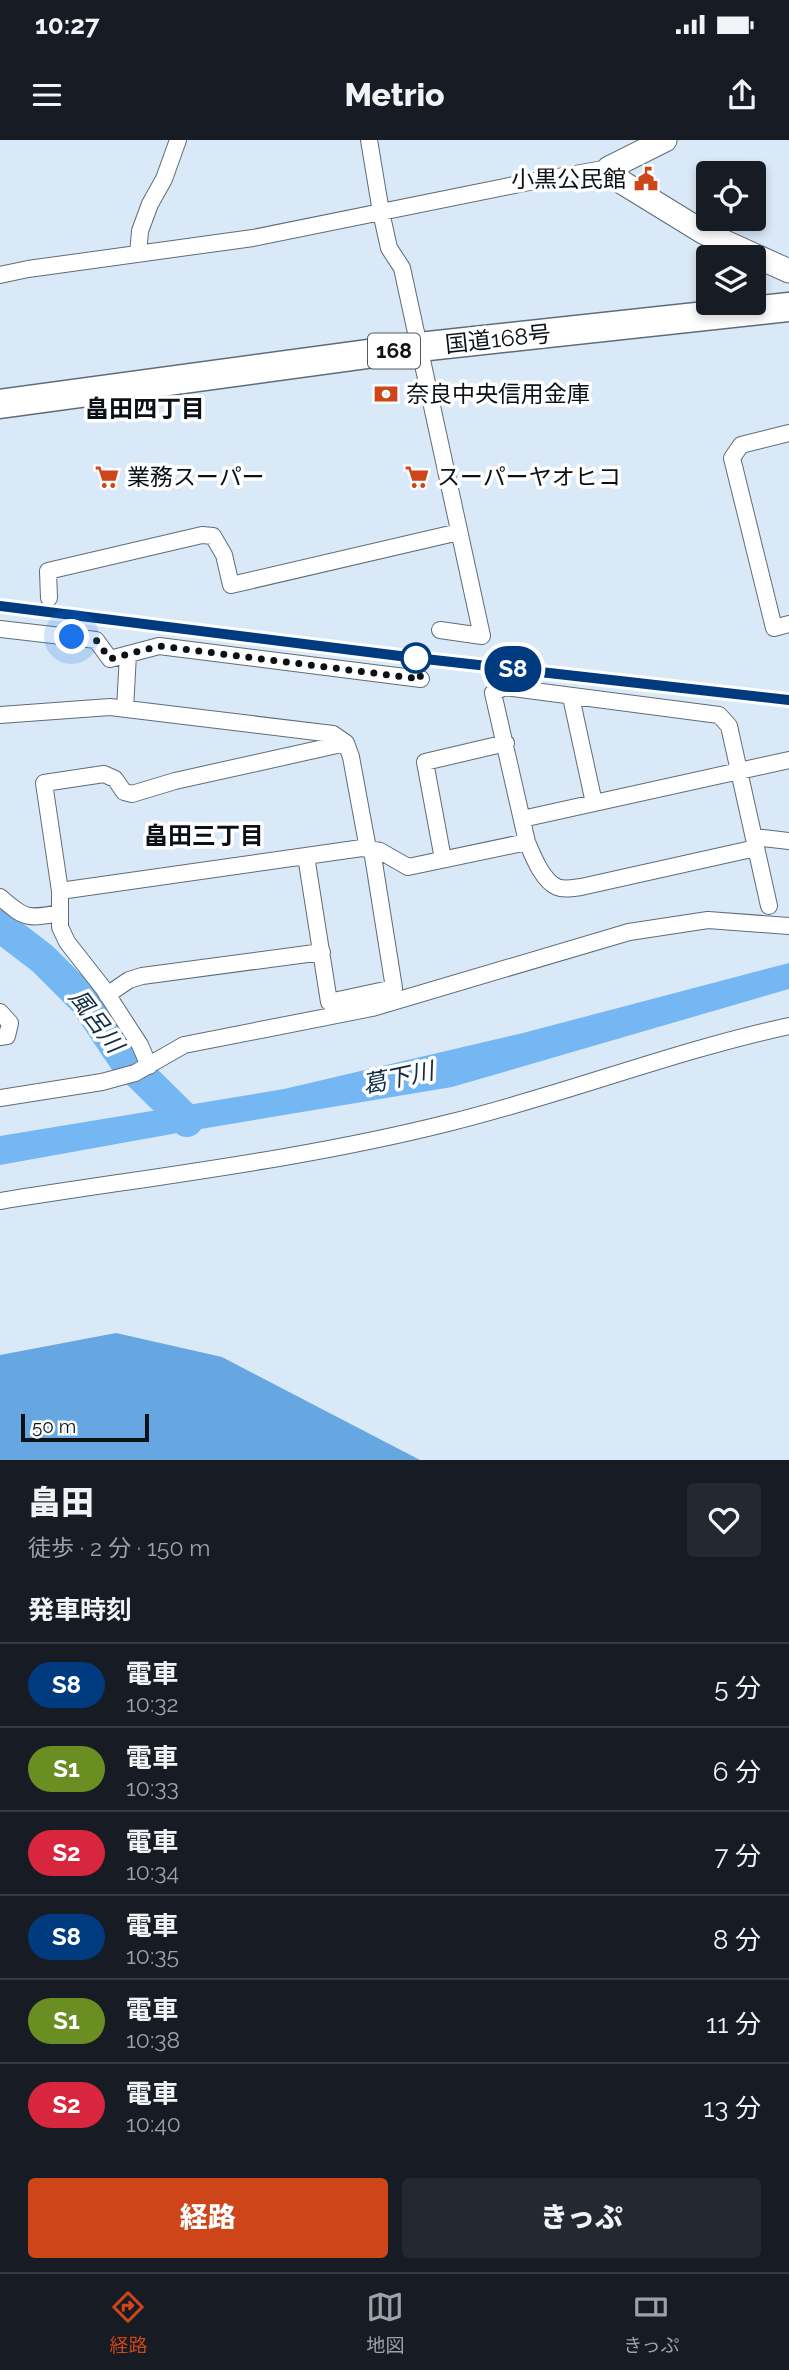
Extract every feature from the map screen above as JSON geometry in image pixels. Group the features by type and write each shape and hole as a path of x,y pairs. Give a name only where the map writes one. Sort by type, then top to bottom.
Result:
{"highway":[{"name":"国道168号","path":"0,404 419,347 788,309"}],"main road":[{"path":"664,140 609,168 615,178 704,232 789,271"}],"street":[{"path":"138,254 139,231 164,179 178,140"},
{"path":"369,140 389,248 402,268 482,636 440,630"},
{"path":"0,275 253,238 609,168"},
{"path":"789,433 741,445 732,458 774,628 789,624"},
{"path":"49,598 48,571 202,535 212,536 224,555 231,585 459,532"},
{"path":"0,629 96,640 110,659 159,646 421,679"},
{"path":"125,709 128,654"},
{"path":"769,906 755,843 739,771 729,726 719,715 504,687 493,693 527,842 549,881 558,888 568,889 755,843 789,841"},
{"path":"571,697 594,803"},
{"path":"0,715 110,707 333,734 346,743 370,849 394,988 329,1002 306,856"},
{"path":"149,1066 140,1045 67,942 60,928 60,891 44,783 104,774 115,779 124,792 132,794 175,781 346,743"},
{"path":"443,859 425,762 506,743"},
{"path":"522,819 789,760"},
{"path":"60,891 370,849 393,857 408,867 527,842"},
{"path":"0,897 24,916 60,913"},
{"path":"0,1098 102,1082 135,1073 184,1045 372,1009 629,932 708,920 789,926"},
{"path":"107,995 129,980 142,976 322,952"},
{"path":"0,1012 9,1023 7,1035 0,1037"},
{"path":"0,1201 373,1140 514,1106 680,1055 789,1026"}],"shaded area":[{"path":"116,1333 222,1357 420,1460 0,1460 0,1355"}],"water":[{"name":"葛下川","path":"789,963 789,989 452,1087 0,1165 0,1136 284,1089 523,1033"}],"waterway":[{"name":"風呂川","path":"0,926 43,959 85,1001 124,1059 187,1121"}],"railway":[{"path":"0,606 416,658 789,700"}],"train":[{"name":"S8","path":"0,606 416,658 789,700"}],"place":[{"name":"小黒公民館","path":"646,179"},
{"name":"奈良中央信用金庫","path":"386,394"},
{"name":"業務スーパー","path":"107,477"},
{"name":"スーパーヤオヒコ","path":"417,477"}],"district":[{"name":"畠田四丁目","path":"145,409"},
{"name":"畠田三丁目","path":"204,836"}],"route":[{"path":"72,637 96,640 110,659 159,646 421,679 416,658"}]}
